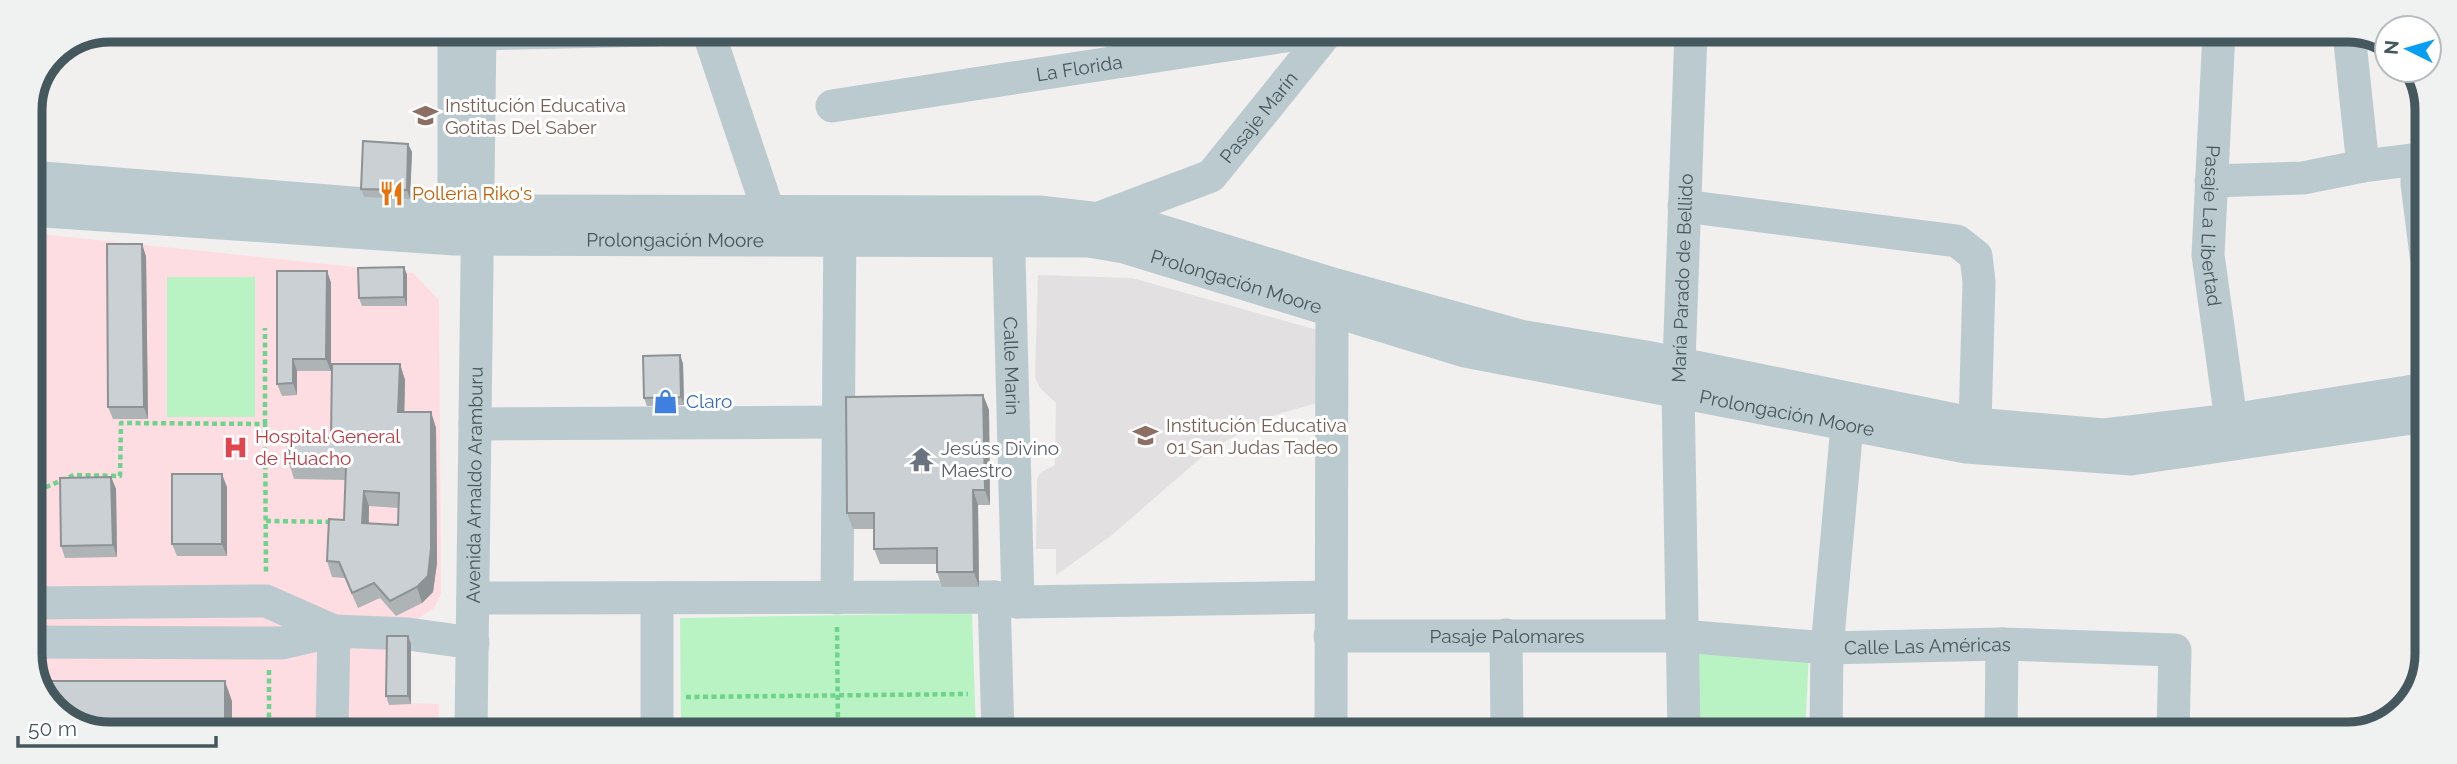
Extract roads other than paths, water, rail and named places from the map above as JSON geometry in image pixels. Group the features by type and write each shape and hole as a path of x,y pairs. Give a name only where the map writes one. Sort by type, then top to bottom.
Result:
{"street":[{"name":"Avenida Arnaldo Aramburu","path":"470,42 466,225 475,424 471,722"},
{"path":"712,42 768,210"},
{"name":"La Florida","path":"832,106 1249,42"},
{"name":"Pasaje Marín","path":"1095,229 1211,176 1319,42"},
{"name":"María Parado de Bellido","path":"1684,722 1678,377 1691,42"},
{"name":"Pasaje La Libertad","path":"2218,42 2208,255 2231,420"},
{"path":"2350,42 2363,166"},
{"path":"2211,181 2303,178 2363,166 2415,160"},
{"name":"Prolongación Moore","path":"42,178 466,225 768,210 840,226"},
{"path":"1684,206 1957,241 1976,257 1979,282 1975,424"},
{"name":"Prolongación Moore","path":"42,210 466,225 1095,229 1124,247 1334,298 1465,351 1678,377 1975,424 2104,435 2231,420 2415,391"},
{"path":"837,598 840,226"},
{"name":"Calle Marin","path":"998,722 997,694 1006,600 1007,227"},
{"path":"1331,722 1329,597 1334,298"},
{"name":"Prolongación Moore","path":"1678,377 1847,426 1966,447 2131,458 2415,418"},
{"path":"475,424 837,422"},
{"path":"1826,722 1827,648 1847,426"},
{"path":"473,598 1006,600 1329,597"},
{"path":"657,599 657,722"},
{"path":"42,603 266,601 334,631"},
{"path":"42,642 269,643 334,631 408,634 473,643"},
{"path":"332,722 334,631"},
{"path":"1506,635 1507,722"},
{"name":"Pasaje Palomares","path":"1330,636 1682,636"},
{"name":"Calle Las Américas","path":"1682,636 1827,648 2002,644 2175,650 2173,722"},
{"path":"2001,722 2002,644"}],"place":[{"name":"Institución Educativa Gotitas Del Saber","path":"425,116"},
{"name":"Polleria Riko's","path":"392,193"},
{"name":"Claro","path":"666,401"},
{"name":"Institución Educativa 01 San Judas Tadeo","path":"1146,436"},
{"name":"Hospital General de Huacho","path":"235,447"},
{"name":"Jesúss Divino Maestro","path":"921,459"}]}
